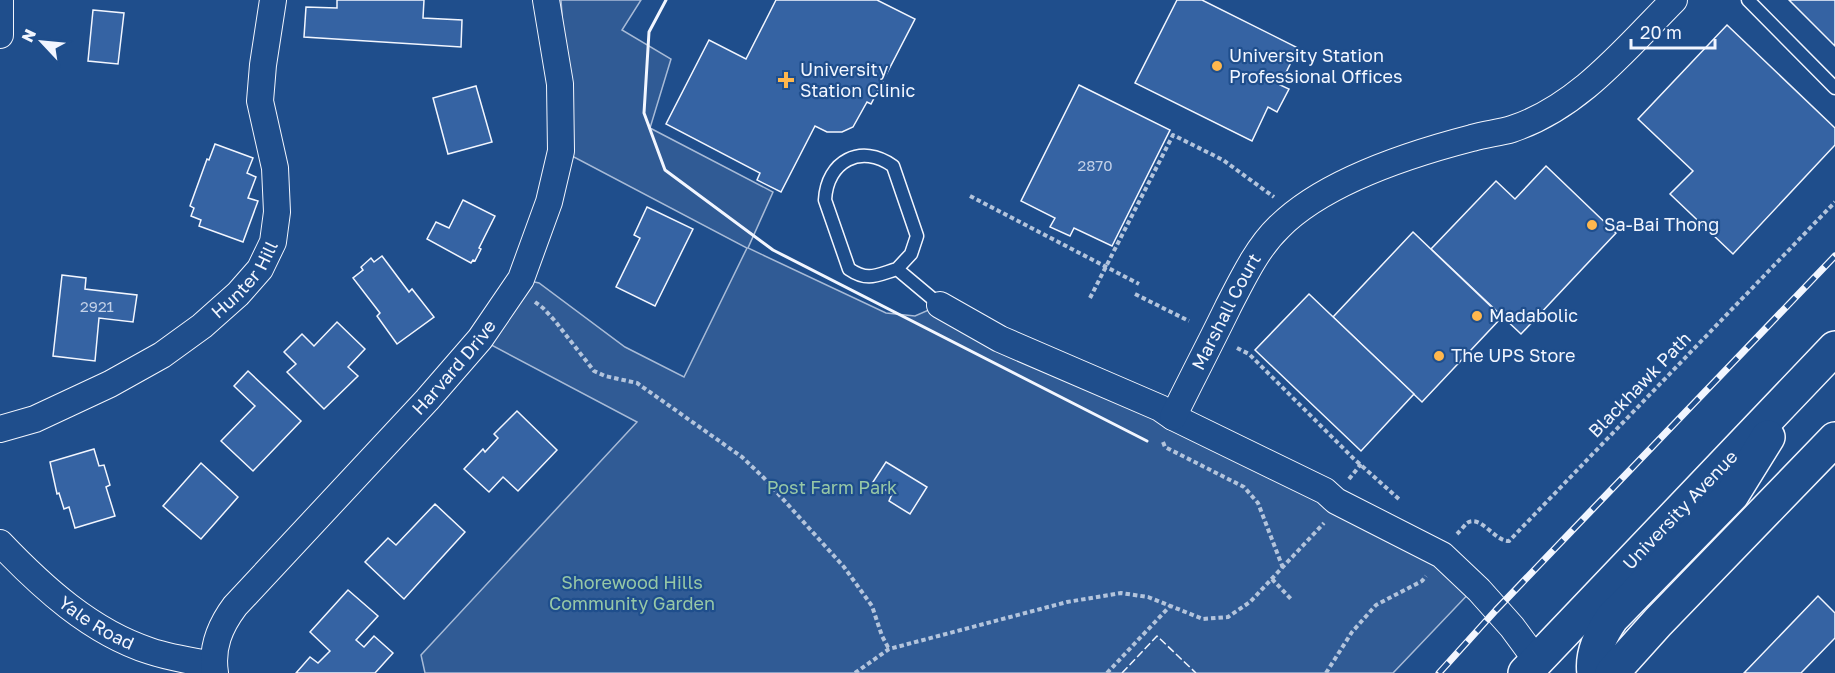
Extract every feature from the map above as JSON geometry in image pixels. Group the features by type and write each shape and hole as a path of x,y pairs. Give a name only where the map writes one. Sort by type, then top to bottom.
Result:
{"main road":[{"name":"University Avenue","path":"1534,669 1835,348"},
{"path":"1594,673 1596,650 1606,627 1732,495 1760,452 1792,393"},
{"path":"1612,673 1658,622 1835,439"}],"street":[{"path":"0,0 0,35"},
{"name":"Hunter Hill","path":"0,429 35,419 110,384 162,355 202,326 238,294 260,268 273,242 278,212 275,168 260,100 273,0"},
{"name":"Harvard Drive","path":"214,669 217,636 235,606 427,400 480,339 517,285 549,202 561,151 560,84 546,0"},
{"name":"Marshall Court","path":"1167,426 1243,278 1278,227 1302,207 1336,188 1389,164 1473,137 1512,129 1568,102 1588,86 1674,0"},
{"path":"940,305 1000,339 1160,408 1167,426 1325,491 1336,501 1442,555 1479,590 1512,627 1534,669"},
{"name":"Yale Road","path":"0,543 23,568 77,613 103,630 149,651 214,669"}],"lane":[{"path":"1748,0 1835,88"},
{"path":"865,156 885,160 893,166 917,236 911,254 897,269 868,277 858,275 849,268 825,200 829,178 844,162 865,156"},
{"path":"897,269 940,305"}],"path":[{"path":"1090,298 1173,135 1223,160 1275,198"},
{"path":"970,196 1139,284"},
{"name":"Blackhawk Path","path":"1456,535 1467,523 1473,521 1480,523 1501,540 1509,541 1835,202"},
{"path":"517,285 543,308 594,371 605,376 637,383 742,457 764,478 844,567 872,606 882,636 890,649"},
{"path":"1135,294 1189,321"},
{"path":"1235,347 1249,354 1400,500"},
{"path":"1167,426 1165,447 1252,494 1258,503 1284,568"},
{"path":"1345,484 1361,464"},
{"path":"855,673 890,649 1067,602 1120,593 1148,597 1172,604 1203,618 1227,617 1250,602 1284,568 1326,520"},
{"path":"1326,673 1352,632 1376,605 1422,581 1431,571"},
{"path":"1272,579 1292,600"},
{"path":"1107,673 1172,604"}],"green space":[{"name":"Post Farm Park","path":"561,0 641,0 622,30 671,59 650,128 773,192 748,248 886,313 915,316 940,305 1160,408 1476,586 1393,673 425,673 421,655 637,422 480,339 521,279 539,283 625,347 684,377 747,248 572,156"}],"building":[{"path":"337,0 424,0 423,18 462,20 461,47 304,37 306,7 337,8"},
{"name":"University Station Clinic","path":"776,0 877,0 915,19 871,104 867,102 853,127 842,132 827,132 815,126 781,192 757,180 760,173 666,124 709,40 746,59"},
{"name":"University Station Professional Offices","path":"1177,0 1202,0 1298,48 1280,85 1289,89 1277,112 1268,107 1252,141 1135,83"},
{"path":"1789,0 1835,0 1835,46"},
{"path":"93,10 124,13 118,64 88,61"},
{"path":"1727,25 1835,128 1835,145 1733,254 1670,194 1693,171 1638,119"},
{"path":"1079,85 1170,130 1112,246 1074,228 1070,236 1050,227 1055,218 1021,201"},
{"path":"476,86 492,142 448,154 433,98"},
{"path":"215,144 253,158 247,173 256,177 248,198 258,201 243,242 199,226 201,220 191,216 194,208 190,206 207,159 209,160"},
{"path":"1546,166 1616,233 1521,334 1431,249 1496,181 1515,199"},
{"path":"463,200 495,216 475,261 471,263 427,239 436,222 449,228"},
{"path":"647,207 693,229 655,306 616,287 640,238 634,235"},
{"path":"1413,232 1502,317 1422,402 1333,317"},
{"path":"382,256 409,292 412,289 434,317 397,344 377,316 380,313 353,278 363,270 361,267 371,258 374,262"},
{"path":"62,275 86,278 85,289 137,295 133,322 99,318 95,361 53,356"},
{"path":"1309,294 1414,394 1361,451 1255,350"},
{"path":"337,322 365,349 348,367 358,376 324,409 287,372 296,364 284,352 302,334 314,346"},
{"path":"248,371 301,421 253,471 221,441 255,406 234,386"},
{"path":"517,411 557,450 518,491 503,477 489,492 464,469 483,449 485,452 498,438 494,434"},
{"path":"94,449 99,466 104,465 110,485 106,487 115,516 75,528 69,507 64,509 59,493 57,494 50,462"},
{"path":"886,462 927,487 910,514 889,501 892,494 873,482"},
{"path":"201,463 238,497 201,539 163,506"},
{"path":"435,504 465,532 404,599 365,562 388,538 396,545"},
{"path":"348,590 378,616 356,640 364,647 374,636 393,653 375,673 296,673 310,657 318,663 330,651 310,632"},
{"path":"1818,596 1835,613 1835,638 1801,673 1744,673"}],"railway":[{"path":"1439,673 1496,610 1835,256"}],"fence":[{"path":"1122,673 1157,636 1196,673"}],"wall":[{"path":"666,0 649,32 644,113 665,170 773,250 1147,441"}],"place":[{"name":"University Station Professional Offices","path":"1217,66"},
{"name":"University Station Clinic","path":"786,80"},
{"name":"Sa-Bai Thong","path":"1592,225"},
{"name":"Madabolic","path":"1477,316"},
{"name":"The UPS Store","path":"1439,356"}],"park label":[{"name":"Shorewood Hills Community Garden","path":"632,593"}]}
